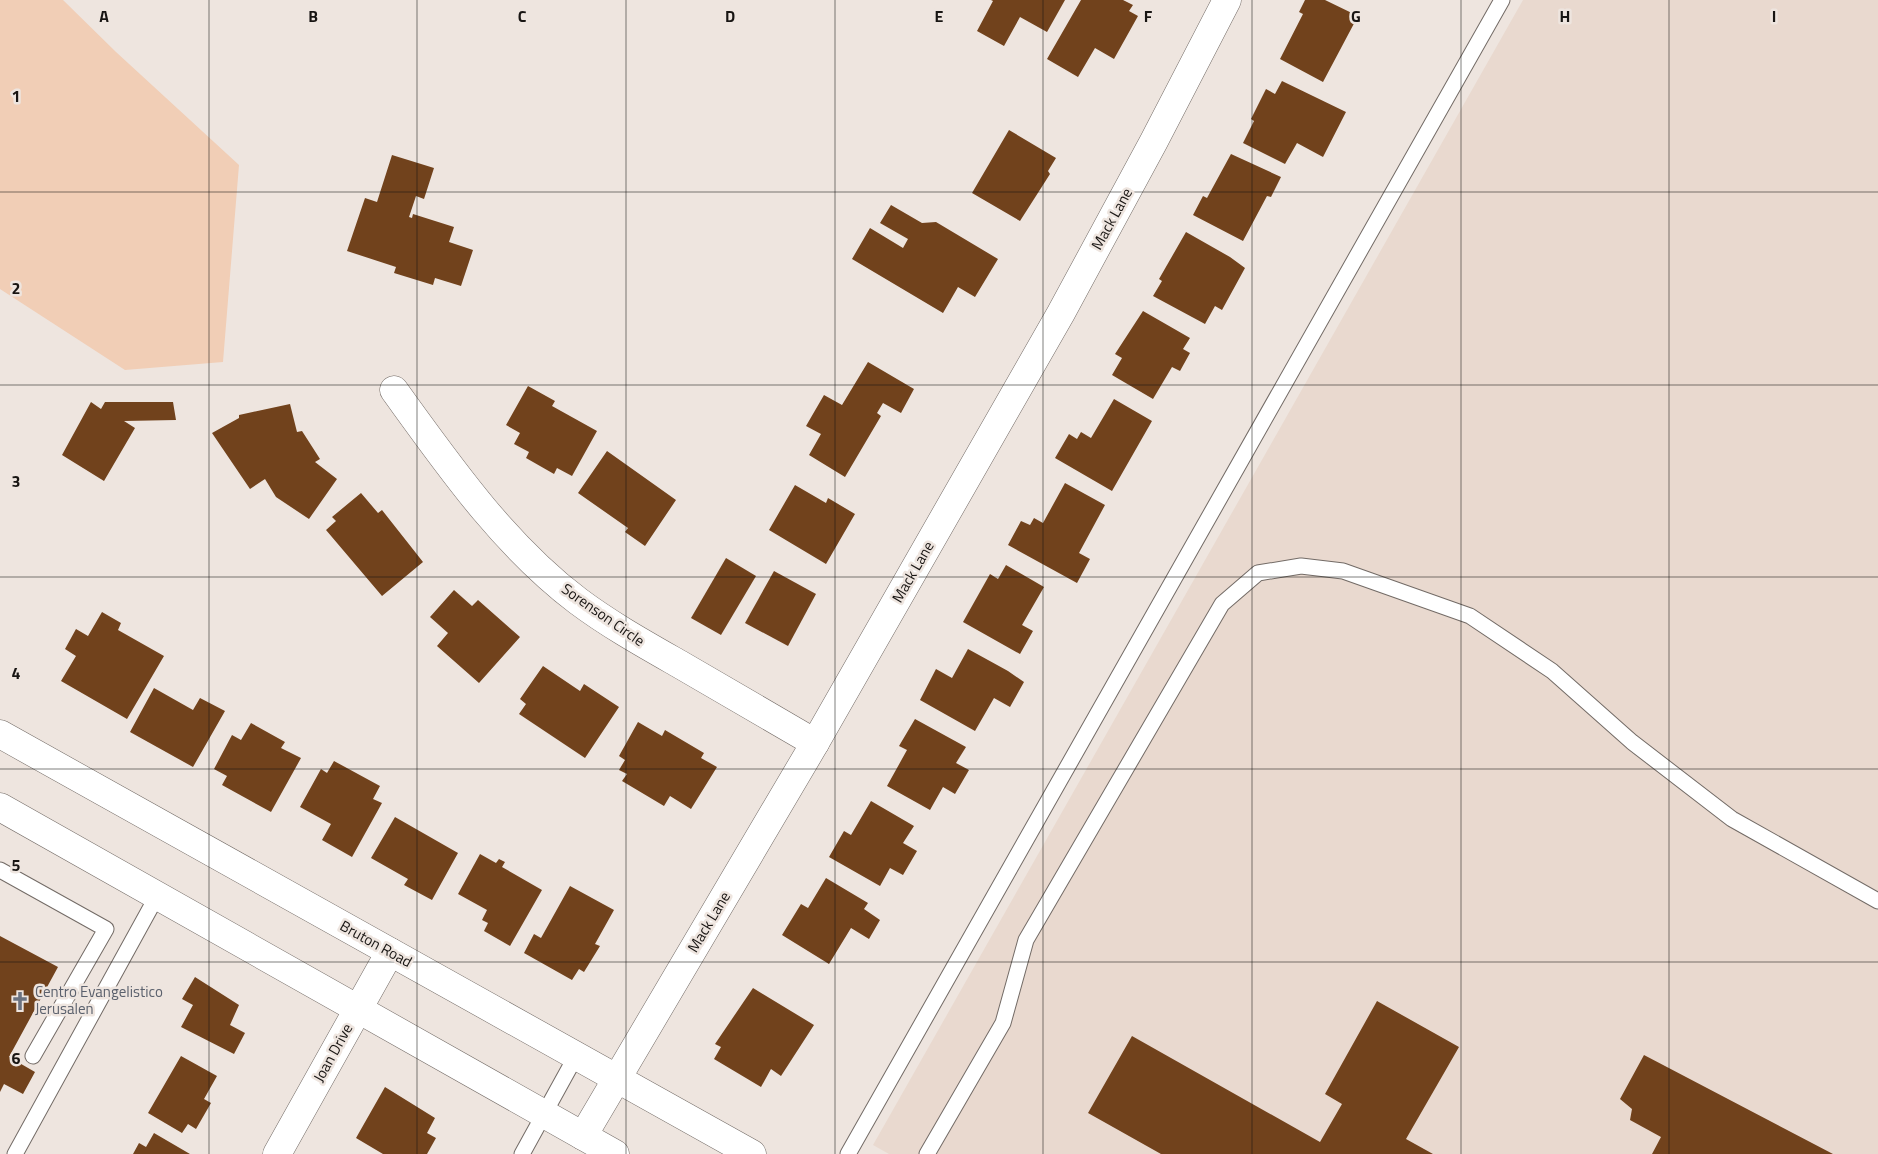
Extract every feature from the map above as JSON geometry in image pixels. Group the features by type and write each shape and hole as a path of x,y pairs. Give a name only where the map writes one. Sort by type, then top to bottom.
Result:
{"street":[{"name":"Mack Lane","path":"583,1136 815,743 1061,313 1154,141 1227,0"},
{"name":"Sorenson Circle","path":"394,390 448,465 492,520 530,559 578,601 638,640 815,743"},
{"name":"Bruton Road","path":"0,734 752,1154"},
{"path":"0,807 616,1154"},
{"name":"Joan Drive","path":"277,1154 390,952"}],"lane":[{"path":"848,1154 1502,0"},
{"path":"928,1154 1003,1023 1026,940 1222,604 1258,573 1301,566 1343,571 1470,616 1552,670 1632,742 1732,819 1878,901"},
{"path":"0,870 106,929 33,1056"},
{"path":"15,1154 157,896"},
{"path":"522,1154 576,1056"}],"shaded area":[{"path":"0,0 63,0 116,52 239,165 223,362 125,370 0,289"},
{"path":"1523,0 1878,0 1878,1154 889,1154 873,1145"}],"building":[{"path":"991,0 1065,0 1047,32 1020,17 1004,46 977,31 993,1"},
{"path":"1081,0 1123,0 1133,5 1129,11 1138,16 1114,59 1095,48 1078,77 1047,59"},
{"path":"1305,0 1325,0 1358,16 1323,82 1280,59 1303,14 1299,12"},
{"path":"1282,81 1346,112 1323,157 1297,143 1285,164 1243,143 1254,121 1251,119 1266,89 1275,94"},
{"path":"1009,130 1056,158 1048,171 1050,174 1020,221 972,193"},
{"path":"1231,154 1281,177 1271,197 1267,196 1243,241 1193,215 1203,196 1207,198"},
{"path":"392,155 434,168 424,199 416,196 409,217 412,218 413,214 454,227 449,242 473,250 461,286 435,278 433,285 394,273 396,267 347,251 365,198 377,202"},
{"path":"891,205 922,223 936,222 998,259 975,297 958,287 943,313 852,259 870,228 903,248 908,239 880,223"},
{"path":"1186,232 1230,257 1245,268 1222,310 1215,306 1205,324 1153,296 1162,281 1159,279"},
{"path":"1143,311 1190,338 1183,349 1190,353 1180,371 1172,367 1153,399 1112,375 1122,358 1115,354"},
{"path":"868,362 914,389 901,413 883,403 877,413 881,416 845,477 809,455 821,434 806,426 824,395 842,405"},
{"path":"528,386 555,401 552,406 597,431 572,476 557,468 554,474 526,458 529,452 514,444 520,433 506,425"},
{"path":"1114,399 1152,421 1112,491 1055,458 1069,434 1077,439 1081,432 1091,438"},
{"path":"91,402 101,409 105,402 173,402 176,420 124,421 135,428 104,481 62,455"},
{"path":"290,404 297,432 302,431 320,459 315,462 337,479 309,519 276,497 265,479 250,489 212,433 239,418 239,415"},
{"path":"607,451 676,500 645,546 625,532 628,528 578,493"},
{"path":"1065,483 1105,505 1079,553 1090,559 1077,583 1008,545 1021,521 1030,525 1034,518 1043,523"},
{"path":"795,485 826,503 828,498 855,514 826,564 769,530"},
{"path":"361,493 378,513 382,510 423,562 382,596 326,530 336,521 332,517"},
{"path":"726,558 756,576 721,635 691,618"},
{"path":"1006,565 1044,587 1022,625 1033,631 1020,654 963,622 990,574 998,579"},
{"path":"774,571 816,594 788,646 745,623"},
{"path":"454,590 472,606 478,600 520,637 479,683 437,646 448,633 430,617"},
{"path":"102,612 121,623 118,630 164,656 127,719 61,681 76,656 65,649 76,629 88,636"},
{"path":"968,649 1024,682 1010,707 994,698 975,731 920,700 936,669 952,678"},
{"path":"543,666 580,691 584,684 619,707 585,758 519,714 526,704 520,699"},
{"path":"154,688 193,710 200,698 225,711 193,767 130,732"},
{"path":"915,719 966,747 956,763 969,770 955,794 943,787 930,810 887,786 907,750 899,746"},
{"path":"638,722 662,736 665,730 704,753 701,758 717,767 691,809 670,796 664,806 622,781 627,774 619,770 625,760 619,756"},
{"path":"251,723 285,742 281,748 301,758 271,812 222,785 227,776 214,769 232,735 241,740"},
{"path":"334,761 380,786 373,799 382,803 352,857 322,840 331,824 300,807 321,769 327,773"},
{"path":"871,801 914,826 903,843 917,851 903,875 890,868 880,886 829,857 844,831 851,835"},
{"path":"395,817 458,853 432,900 404,885 408,879 371,858"},
{"path":"480,854 496,863 499,859 505,862 502,867 542,890 510,946 484,931 488,923 482,920 487,910 458,894"},
{"path":"826,878 868,903 864,909 880,920 869,939 851,928 829,964 782,935 801,904 808,908"},
{"path":"570,886 614,910 595,944 600,946 584,972 579,969 572,980 524,953 534,934 541,938"},
{"name":"Centro Evangelistico Jerusalen","path":"0,936 58,967 9,1057 35,1072 23,1094 4,1084 0,1092"},
{"path":"195,977 239,1005 230,1025 245,1033 234,1054 181,1027 193,1005 182,999"},
{"path":"753,988 814,1025 781,1076 771,1069 761,1087 714,1059 721,1047 715,1044"},
{"path":"1377,1001 1459,1047 1406,1139 1433,1154 1161,1154 1088,1113 1132,1036 1320,1142 1342,1104 1325,1094"},
{"path":"1644,1055 1833,1154 1652,1154 1661,1137 1630,1120 1632,1109 1620,1099"},
{"path":"181,1056 217,1076 204,1099 211,1103 196,1129 188,1124 182,1133 148,1113"},
{"path":"385,1087 435,1118 427,1133 436,1138 427,1154 383,1154 356,1138"},
{"path":"154,1133 190,1154 133,1154 139,1143 146,1147"}],"place":[{"name":"Centro Evangelistico Jerusalen","path":"20,1001"}]}
